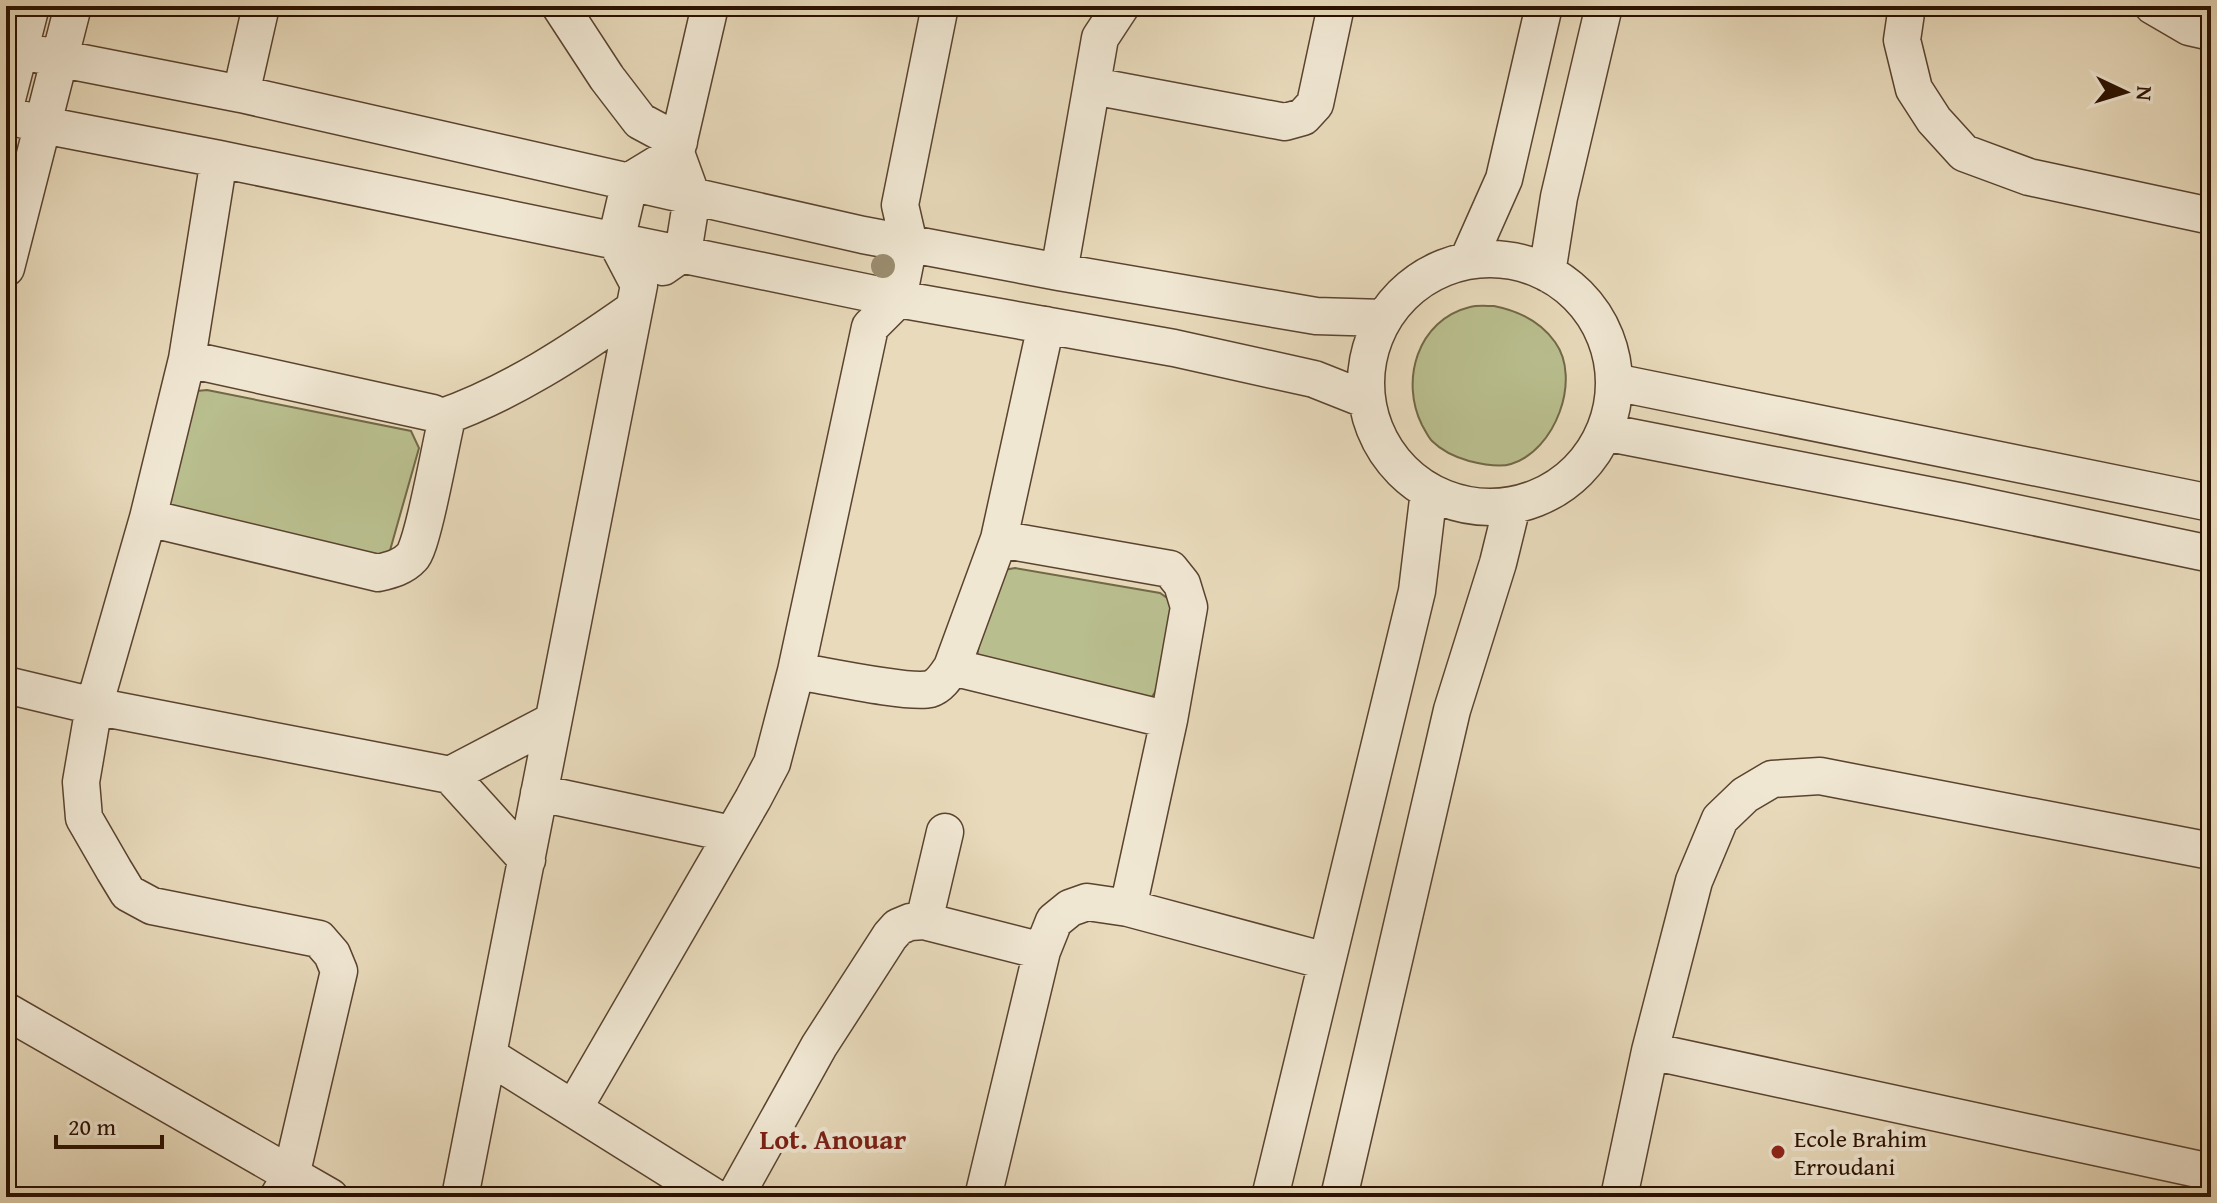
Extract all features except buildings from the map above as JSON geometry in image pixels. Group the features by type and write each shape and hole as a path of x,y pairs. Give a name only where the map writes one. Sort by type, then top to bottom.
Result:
{"street":[{"path":"6,103 13,49 31,6"},
{"path":"6,268 73,6"},
{"path":"241,94 261,6"},
{"path":"560,6 607,78 640,121 678,148"},
{"path":"440,418 476,405 555,364 636,297 683,253 692,197 678,148 710,6"},
{"path":"574,1108 772,763 796,671 870,327 898,299 909,244 900,205 940,6"},
{"path":"1059,272 1100,38 1121,6"},
{"path":"1093,86 1285,122 1303,117 1315,104 1336,6"},
{"path":"1468,260 1504,179 1544,6"},
{"path":"1547,273 1559,197 1604,6"},
{"path":"1907,6 1902,40 1914,89 1934,120 1964,153 2029,177 2211,216"},
{"path":"2153,6 2189,27 2211,32"},
{"path":"13,49 241,94 863,235 1316,316 1384,318"},
{"path":"6,115 898,299 1174,348 1314,379 1367,400"},
{"path":"460,1197 636,297 616,241 630,181 678,148"},
{"path":"219,159 187,359 148,518 94,706 81,782 84,818 128,893 152,906 319,939 332,954 339,971 284,1187"},
{"path":"870,327 854,289 863,235 900,205"},
{"path":"1495,258 1522,263 1547,273 1570,288 1588,307 1602,330 1611,355 1614,382 1604,432 1582,466 1550,492 1512,506 1469,506 1429,491 1399,468 1378,437 1367,400 1368,358 1384,318 1406,291 1434,271 1468,260 1495,258"},
{"path":"796,671 907,688 929,689 942,682 952,667 999,539 1046,325"},
{"path":"148,518 378,573 398,568 415,556 445,427 440,418 433,413 187,359"},
{"path":"1614,382 2211,503"},
{"path":"1604,432 2211,554"},
{"path":"1270,1197 1417,591 1429,491"},
{"path":"1339,1197 1452,710 1498,563 1512,506"},
{"path":"999,539 1170,569 1182,584 1189,607 1169,720 1128,908"},
{"path":"952,667 1169,720"},
{"path":"6,685 94,706 450,775 527,860"},
{"path":"450,775 553,721"},
{"path":"1619,1197 1650,1051 1694,881 1720,819 1745,795 1772,779 1820,776 2211,851"},
{"path":"539,793 732,834"},
{"path":"924,921 945,832"},
{"path":"983,1197 1042,951 1054,921 1070,908 1087,902 1128,908 1326,961"},
{"path":"735,1197 819,1046 898,927 924,921 1042,951"},
{"path":"6,1011 284,1187 330,1197"},
{"path":"1650,1051 2211,1172"},
{"path":"489,1056 714,1197"}],"green space":[{"path":"1494,306 1520,314 1543,328 1563,357 1566,375 1560,412 1540,445 1527,457 1501,466 1464,459 1436,445 1422,425 1413,390 1418,354 1437,325 1452,314 1470,307"},
{"path":"207,390 411,431 419,448 389,554 379,559 167,509 197,391"},
{"path":"1015,568 1160,593 1170,600 1172,609 1158,687 1152,697 1145,702 977,656 1004,570"}],"place":[{"name":"Ecole Brahim Erroudani","path":"1778,1152"}],"district":[{"name":"Lot. Anouar","path":"833,1138"}]}
